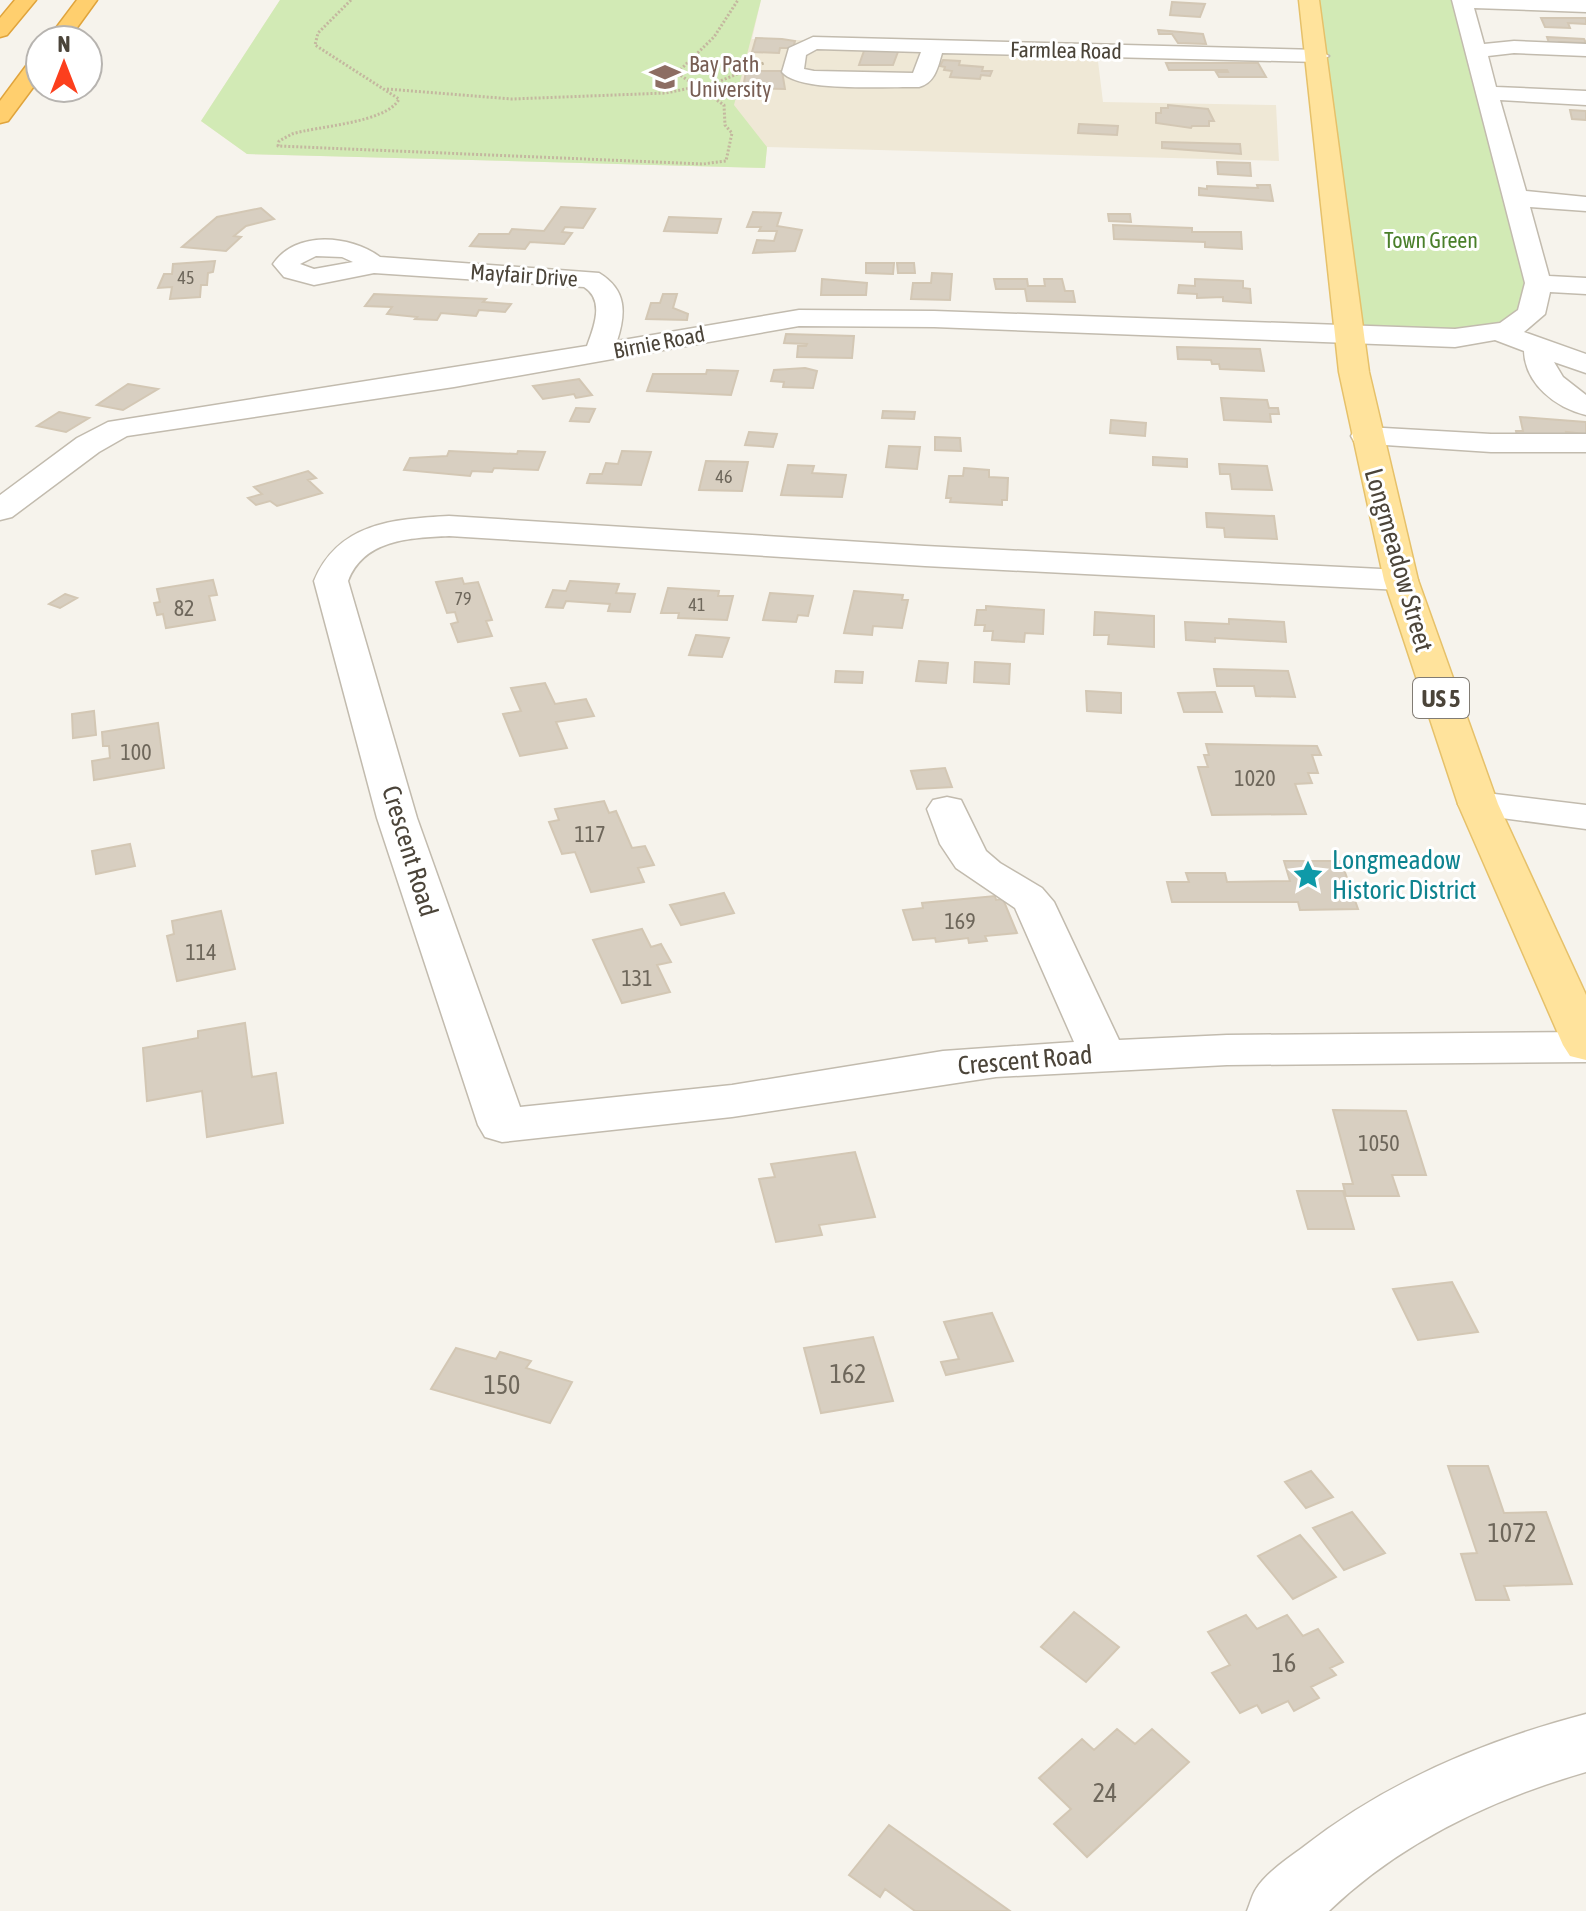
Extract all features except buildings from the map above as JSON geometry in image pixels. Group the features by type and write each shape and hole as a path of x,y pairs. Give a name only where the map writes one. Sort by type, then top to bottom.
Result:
{"highway":[{"path":"0,31 26,0"},
{"path":"69,24 87,0"},
{"path":"0,116 24,84"}],"main road":[{"name":"Longmeadow Street","path":"1309,0 1318,56 1348,334 1366,436 1401,580 1478,804 1586,1046"}],"street":[{"path":"1348,334 1455,338 1508,330 1531,314 1538,283 1462,1 1586,6"},
{"path":"1474,45 1586,50"},
{"name":"Farmlea Road","path":"804,49 933,46 1318,56"},
{"path":"804,49 793,72 812,78 919,80 925,73 933,46"},
{"path":"1488,93 1586,98"},
{"path":"1515,198 1586,204"},
{"name":"Mayfair Drive","path":"373,265 595,281 610,299 610,319 599,353"},
{"path":"1538,283 1586,286"},
{"name":"Birnie Road","path":"0,510 88,445 119,428 454,378 759,324 815,317 934,319 1348,334"},
{"path":"1499,332 1586,364"},
{"path":"1538,348 1537,360 1556,389 1586,406"},
{"path":"1366,436 1491,443 1586,443"},
{"name":"Crescent Road","path":"1401,580 925,556 449,526 413,528 379,536 350,549 334,566 332,594 344,621 397,818 502,1125 732,1101 943,1067 1103,1054 1586,1046"},
{"path":"1478,804 1586,817"},
{"path":"947,809 967,857 984,872 1020,890 1033,902 1103,1054"},
{"path":"1281,1911 1314,1877 1403,1816 1479,1780 1586,1743"}],"path":[{"path":"351,0 318,33 315,45 399,99 388,110 352,124 297,132 279,141 278,146 720,164 726,161 732,133 725,125 724,105 680,75 681,69 714,37 738,0"},
{"path":"384,89 512,99 622,96 700,88 804,49"}],"shaded area":[{"name":"Bay Path University","path":"280,0 761,0 752,39 939,43 1097,53 1103,102 1276,105 1279,161 767,147 765,168 247,154 201,121"}],"green space":[{"name":"Bay Path University","path":"280,0 761,0 734,105 767,147 765,168 247,154 201,121"},
{"name":"Town Green","path":"1309,0 1462,0 1538,283 1508,330 1348,334"}],"place":[{"name":"Bay Path University","path":"665,77"},
{"name":"Longmeadow Historic District","path":"1308,875"}]}
